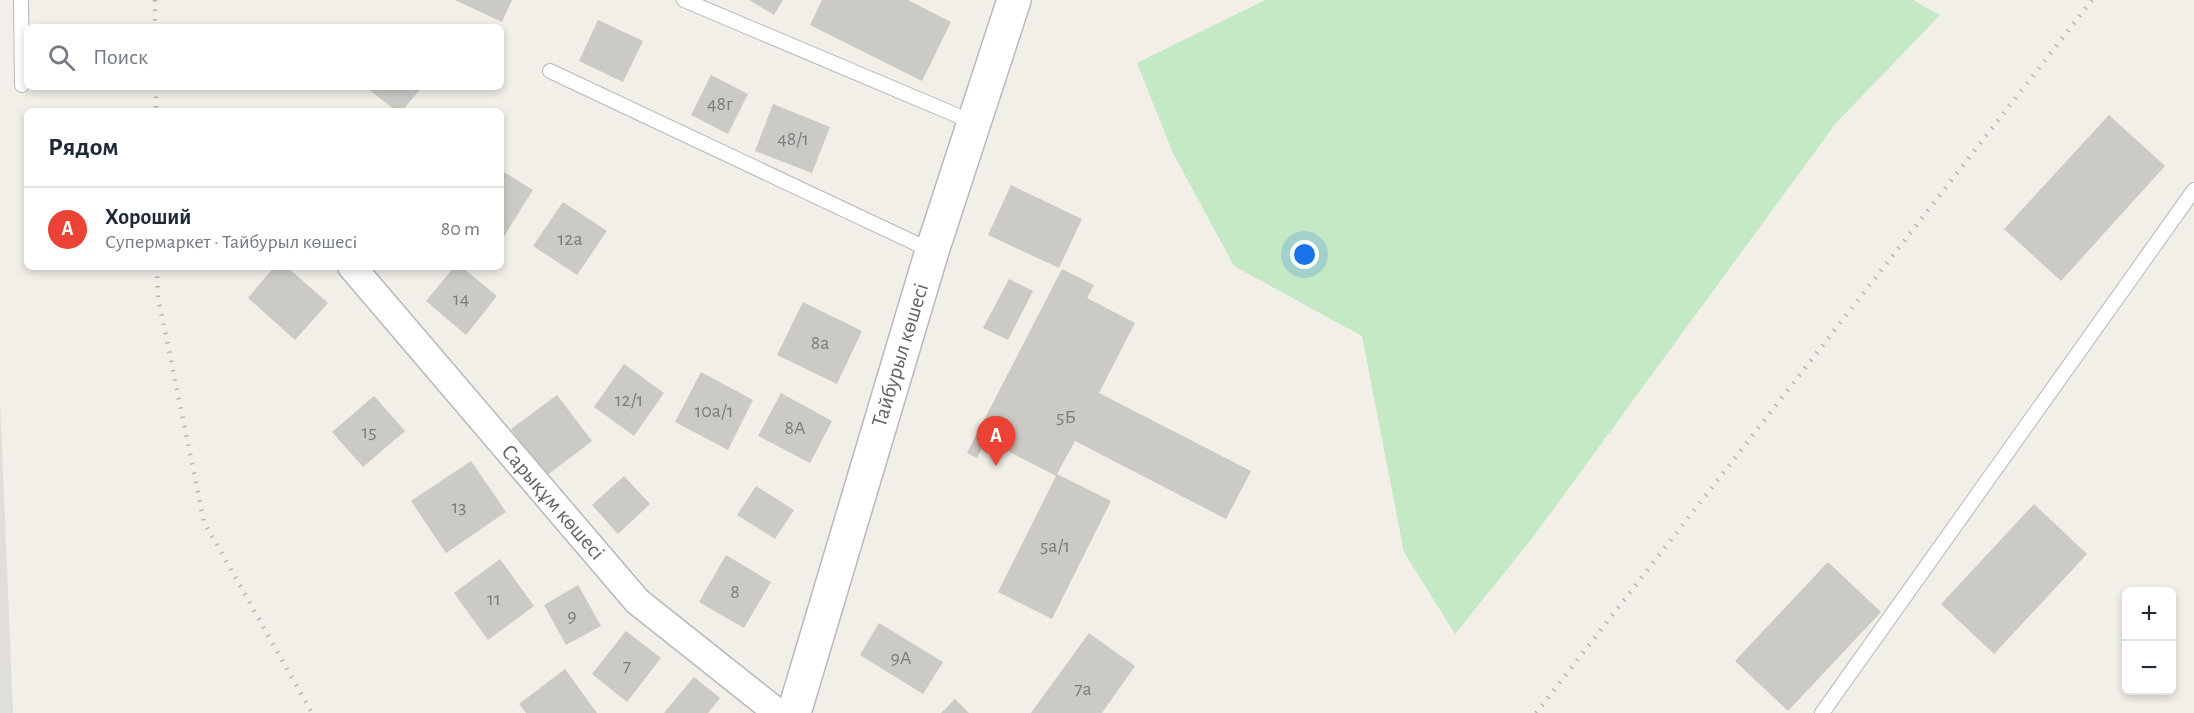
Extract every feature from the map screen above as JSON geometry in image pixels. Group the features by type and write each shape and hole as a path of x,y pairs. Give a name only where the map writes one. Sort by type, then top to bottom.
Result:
{"main road":[{"name":"Тайбурыл көшесі","path":"794,713 932,251 1014,0"}],"street":[{"name":"Сарықұм көшесі","path":"355,270 638,601 778,713"}],"lane":[{"path":"21,0 22,85"},
{"path":"684,0 975,123"},
{"path":"550,71 932,251"},
{"path":"1822,713 2194,190"}],"shaded area":[{"path":"0,400 13,713 0,713"}],"green space":[{"path":"1265,0 1913,0 1940,15 1836,123 1533,537 1455,634 1404,552 1362,336 1234,266 1173,153 1137,63"}],"building":[{"path":"455,0 512,0 502,22"},
{"path":"749,0 783,0 774,15"},
{"path":"822,0 908,0 951,22 922,81 810,25"},
{"path":"598,20 643,41 623,82 579,61"},
{"path":"711,75 748,94 728,134 691,115"},
{"path":"370,90 420,90 404,108 392,108"},
{"path":"773,104 830,127 812,173 755,151"},
{"path":"2109,115 2165,166 2061,281 2004,229"},
{"path":"504,172 533,190 504,236"},
{"path":"1011,185 1082,219 1059,268 988,235"},
{"path":"563,202 607,231 577,275 533,246"},
{"path":"1062,269 1094,285 1087,298 1135,323 1099,393 1251,471 1226,519 1075,441 1057,474 1111,501 1052,619 998,592 1056,476 1006,450 1001,458 982,448 977,458 967,453"},
{"path":"271,270 290,270 328,303 295,340 248,298"},
{"path":"452,270 466,270 497,296 466,335 426,301"},
{"path":"1009,279 1033,291 1008,340 983,328"},
{"path":"803,302 862,331 837,384 777,355"},
{"path":"624,364 664,393 634,436 594,407"},
{"path":"701,372 753,400 728,450 675,422"},
{"path":"781,393 832,421 810,463 758,436"},
{"path":"557,395 592,441 546,476 511,429"},
{"path":"374,396 405,431 363,467 332,432"},
{"path":"471,461 506,512 446,553 411,501"},
{"path":"624,476 650,504 618,534 592,505"},
{"path":"756,486 794,510 775,539 737,515"},
{"path":"2034,504 2087,554 1994,654 1941,604"},
{"path":"726,555 771,582 744,628 699,602"},
{"path":"500,559 534,606 488,640 454,593"},
{"path":"1828,562 1881,612 1788,711 1735,661"},
{"path":"578,585 601,626 566,645 544,605"},
{"path":"879,623 943,662 923,694 860,655"},
{"path":"626,631 661,658 627,702 592,674"},
{"path":"1089,633 1135,666 1102,713 1031,713"},
{"path":"565,669 597,713 526,713 519,704"},
{"path":"694,677 720,698 708,713 664,713"},
{"path":"955,699 969,713 941,713"}],"railway":[{"path":"155,0 155,24"},
{"path":"1536,713 2092,0"},
{"path":"156,90 156,108"},
{"path":"157,270 158,297 204,522 312,713"}],"place":[{"name":"Хороший","path":"996,466"}]}
